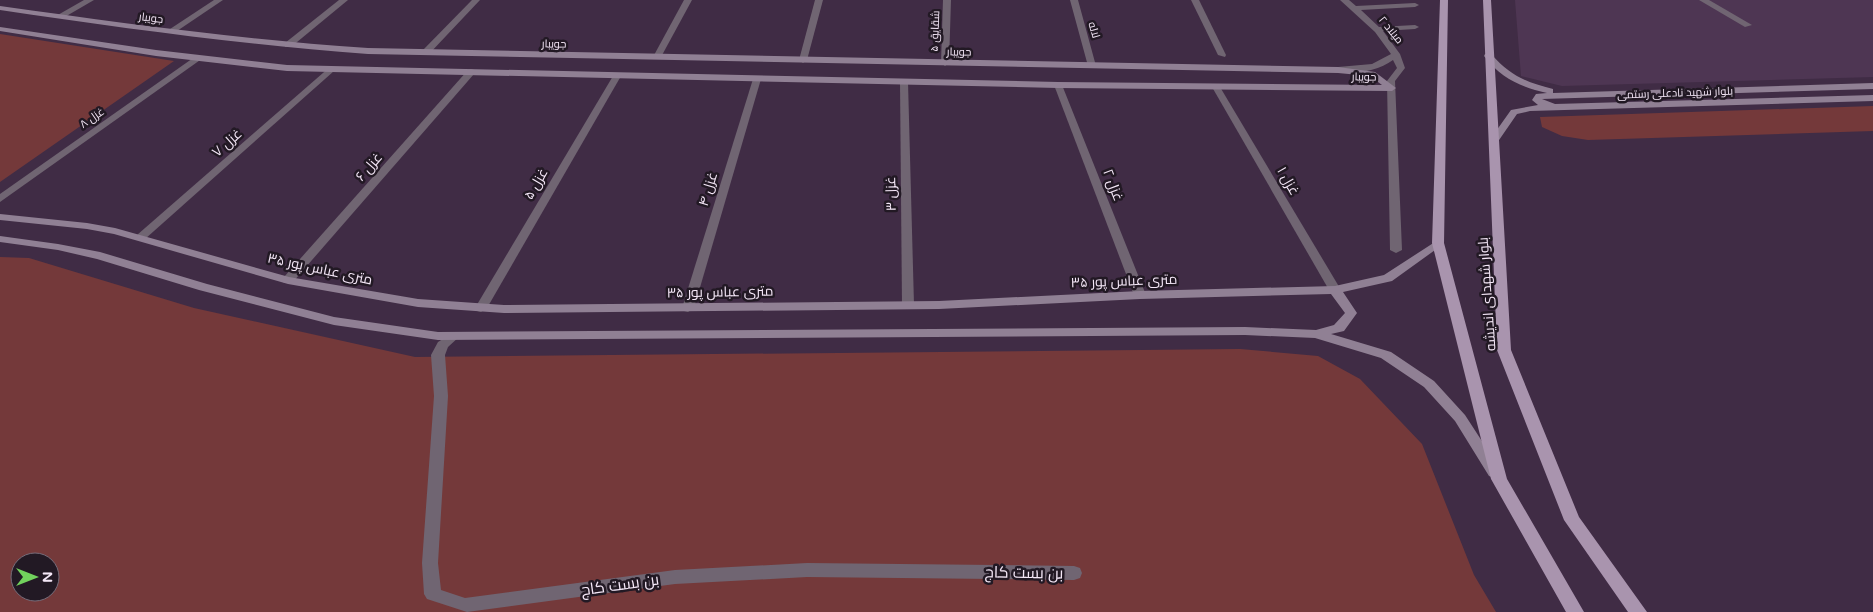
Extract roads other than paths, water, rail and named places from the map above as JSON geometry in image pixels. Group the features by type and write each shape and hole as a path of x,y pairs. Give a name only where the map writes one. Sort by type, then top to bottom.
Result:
{"main road":[{"name":"بلوار شهدای اندیشه","path":"1444,0 1438,243 1499,479 1575,612"},
{"name":"بلوار شهدای اندیشه","path":"1487,0 1488,56 1504,350 1572,520 1638,612"},
{"name":"جویبار","path":"0,8 288,45 359,50 657,58 1338,70 1372,74 1392,88"},
{"name":"جویبار","path":"0,29 199,58 287,68 1058,85 1392,88"},
{"path":"1488,56 1505,74 1518,82 1536,88 1575,95"},
{"name":"بلوار شهید نادعلی رستمی","path":"1575,95 1873,86"},
{"path":"1575,95 1539,96 1537,100 1542,104 1576,108"},
{"name":"بلوار شهید نادعلی رستمی","path":"1494,142 1514,112 1530,108 1873,98"},
{"name":"۳۵ متری عباس پور","path":"0,217 87,226 141,237 288,280 390,299 481,308 908,305 1140,295 1335,290 1362,286 1388,278 1438,243"},
{"path":"0,239 58,247 100,256 203,287 334,321 383,330 454,336 1225,331 1316,334 1386,355 1429,384 1460,418 1499,479"},
{"path":"1316,334 1339,328 1352,313 1335,290"}],"street":[{"path":"60,16 90,0"},
{"path":"171,31 219,0"},
{"path":"288,45 344,0"},
{"path":"426,52 476,0"},
{"path":"657,58 688,0"},
{"path":"803,60 819,0"},
{"name":"شقایق ۵","path":"944,63 947,0"},
{"name":"لاله","path":"1074,0 1092,66"},
{"path":"1195,0 1222,55"},
{"name":"میلاد ۲","path":"1338,70 1369,68 1383,64 1396,54 1378,29 1344,0"},
{"path":"1703,0 1748,26"},
{"path":"1354,8 1415,5"},
{"path":"1378,29 1415,28"},
{"path":"1396,54 1400,68 1390,81 1392,88 1396,250"},
{"name":"غزل ۸","path":"0,199 199,58"},
{"name":"غزل ۷","path":"141,237 332,69"},
{"name":"غزل ۶","path":"288,280 471,72"},
{"name":"غزل ۵","path":"481,308 617,76"},
{"name":"غزل ۴","path":"688,308 756,79"},
{"name":"غزل ۳","path":"904,82 908,305"},
{"name":"غزل ۲","path":"1058,85 1140,295"},
{"name":"غزل ۱","path":"1216,86 1335,290"},
{"name":"بن بست کاج","path":"454,336 443,345 438,355 441,396 430,563 433,594 465,605 675,577 807,570 1074,573"}]}
